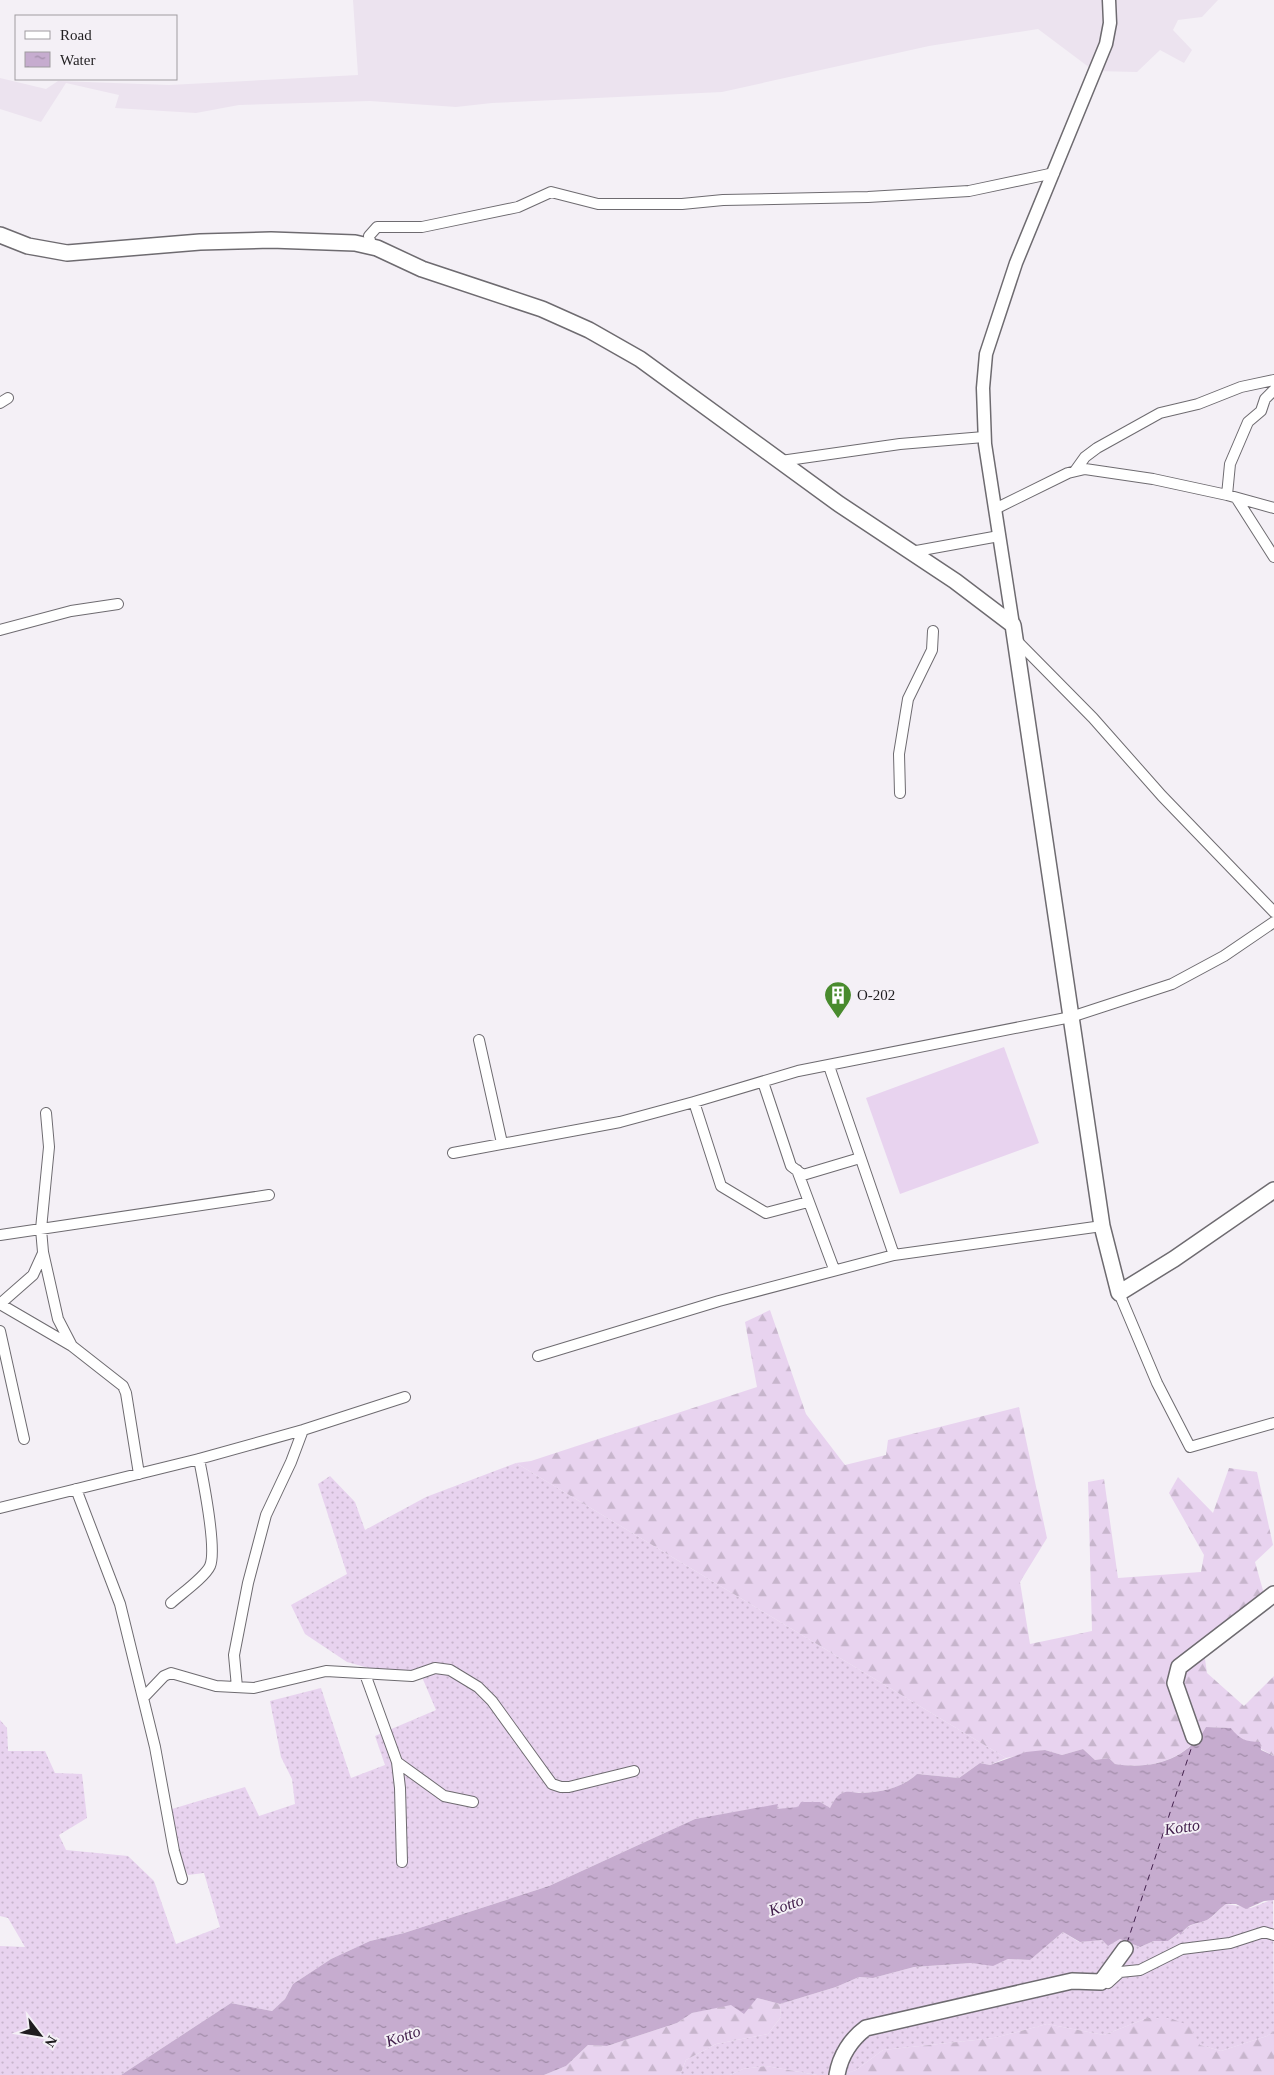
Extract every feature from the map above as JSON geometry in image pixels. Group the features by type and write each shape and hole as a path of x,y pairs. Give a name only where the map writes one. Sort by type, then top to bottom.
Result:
{"main road":[{"path":"0,235 28,246 67,253 200,242 271,240 371,246 422,269 542,309 589,330 640,360 781,460 839,504 955,581 1013,625 1017,641 1102,1226 1118,1293 1174,1259 1274,1190"},
{"path":"1194,1737 1175,1683 1179,1667 1274,1594"},
{"path":"837,2075 842,2057 852,2042 866,2028 1072,1981 1104,1980 1125,1949"}],"street":[{"path":"1013,625 984,437 983,388 988,346 1016,263 1106,44 1110,3"},
{"path":"371,246 369,236 377,227 422,227 518,207 551,192 598,204 658,204 868,197 969,191 1054,173"},
{"path":"1075,471 1085,457 1098,448 1160,413 1198,404 1241,387 1274,380"},
{"path":"1226,495 1230,464 1250,419 1261,411 1265,399 1274,390"},
{"path":"781,460 900,444 984,437"},
{"path":"995,509 1075,471 1085,469 1153,479 1274,508"},
{"path":"1237,499 1274,557"},
{"path":"911,552 999,536"},
{"path":"0,630 71,611 118,604"},
{"path":"900,792 899,754 908,699 932,650 933,631"},
{"path":"1017,641 1093,718 1162,796 1274,912"},
{"path":"454,1153 620,1122 798,1071 1071,1017 1172,984 1198,971 1274,922"},
{"path":"479,1040 502,1143"},
{"path":"829,1066 894,1255"},
{"path":"763,1082 791,1166 803,1175 860,1158"},
{"path":"694,1102 721,1186 766,1213 808,1202"},
{"path":"46,1113 49,1147 41,1229 43,1252 58,1319 72,1346"},
{"path":"797,1170 834,1269"},
{"path":"0,1235 269,1195"},
{"path":"538,1356 671,1315 834,1269 894,1255 1102,1226"},
{"path":"43,1252 33,1275 0,1304 72,1346 123,1386 126,1393 139,1474"},
{"path":"1118,1293 1157,1383 1187,1445 1193,1448 1274,1423"},
{"path":"0,1331 24,1440"},
{"path":"0,1508 199,1459 303,1430 405,1397"},
{"path":"237,1687 234,1655 259,1540 268,1508 288,1470 303,1430"},
{"path":"171,1603 208,1570 211,1562 208,1508 199,1459"},
{"path":"76,1489 120,1604 143,1698 182,1879"},
{"path":"143,1698 164,1676 171,1673 216,1686 261,1687 326,1671 412,1676 435,1668 450,1670 478,1688 492,1701 552,1784 560,1787 634,1771"},
{"path":"365,1674 396,1762 400,1788 402,1862"},
{"path":"396,1762 444,1796 473,1802"},
{"path":"1104,1980 1108,1982 1120,1972 1140,1970 1182,1949 1230,1943 1264,1932 1274,1935"}],"shaded area":[{"path":"353,0 1218,0 1202,17 1178,20 1173,30 1192,50 1184,63 1160,50 1137,72 1094,71 1038,29 929,46 722,92 492,103 456,107 370,101 239,105 196,113 115,108 119,95 66,83 41,122 0,109 0,78 46,89 58,81 169,85 358,75"}],"green space":[{"path":"1004,1047 1039,1143 900,1194 866,1098"},
{"path":"770,1310 806,1414 845,1465 886,1455 888,1440 1019,1407 1047,1538 1020,1582 1030,1644 1092,1631 1088,1482 1104,1479 1118,1578 1201,1572 1204,1555 1169,1493 1178,1477 1213,1513 1229,1468 1257,1472 1273,1545 1255,1562 1264,1594 1202,1638 1207,1673 1244,1706 1274,1676 1274,1756 1237,1736 1231,1728 1206,1727 1188,1748 1178,1755 1154,1764 1115,1764 1109,1758 1095,1760 1083,1749 1062,1755 1045,1750 1006,1758 516,1463 531,1461 757,1387 745,1322"},
{"path":"516,1463 1006,1758 990,1765 980,1763 959,1778 917,1774 905,1783 877,1792 842,1793 836,1797 830,1808 776,1809 778,1805 695,1819 549,1886 404,1933 370,1941 331,1959 293,1984 285,1999 272,2011 231,2003 121,2075 0,2075 0,1946 25,1947 8,1918 0,1916 0,1720 7,1728 8,1751 45,1751 55,1773 82,1774 87,1818 59,1835 66,1850 128,1856 154,1881 176,1944 220,1927 204,1873 188,1875 175,1849 172,1809 245,1787 259,1816 295,1804 292,1779 281,1757 270,1701 321,1688 351,1778 385,1765 375,1736 436,1710 419,1670 376,1670 347,1662 305,1634 291,1605 347,1574 318,1484 330,1476 355,1502 365,1530 426,1497"},
{"path":"1273,1899 1274,2031 1267,2036 1221,2051 1200,2045 1147,2018 1104,2035 1047,2024 994,2038 883,2050 856,2070 842,2075 817,2075 766,2066 743,2069 730,2075 680,2075 686,2060 716,2044 768,2034 781,2017 780,2004 836,1987 859,1977 873,1978 914,1967 971,1963 993,1965 1008,1959 1030,1960 1063,1932 1079,1942 1102,1940 1108,1946 1120,1939 1140,1947 1154,1941 1168,1941 1180,1933 1181,1935 1189,1926 1210,1919 1226,1904 1251,1908"},
{"path":"757,1998 780,2004 781,2017 768,2034 716,2044 686,2060 680,2075 544,2075 566,2066 588,2045 607,2046 677,2023 692,2013"},
{"path":"1147,2018 1170,2018 1190,2026 1200,2045 1221,2051 1267,2036 1274,2031 1274,2075 842,2075 856,2070 883,2050 994,2038 1047,2024 1104,2035"},
{"path":"766,2066 817,2075 730,2075 743,2069"}],"water":[{"name":"Kotto","path":"1206,1727 1231,1728 1243,1739 1260,1742 1261,1750 1274,1756 1274,1900 1264,1901 1246,1909 1236,1904 1226,1904 1209,1919 1189,1926 1181,1935 1179,1933 1168,1941 1154,1941 1140,1947 1120,1939 1108,1946 1102,1940 1080,1942 1063,1932 1030,1960 1008,1959 993,1966 971,1963 914,1967 873,1978 859,1977 836,1987 780,2004 757,1998 744,2014 731,2005 692,2013 677,2023 607,2046 588,2045 566,2066 544,2075 121,2075 231,2003 272,2011 285,1999 293,1984 331,1959 370,1941 404,1933 549,1886 695,1819 778,1804 777,1809 798,1807 801,1802 820,1802 830,1808 836,1797 844,1792 877,1792 905,1783 917,1774 959,1778 980,1763 990,1765 1026,1752 1045,1750 1062,1755 1083,1749 1095,1760 1109,1758 1115,1764 1155,1764 1178,1755 1189,1748"}],"ferry route":[{"path":"1127,1943 1193,1743"}],"place":[{"name":"O-202","path":"838,1019"}]}
